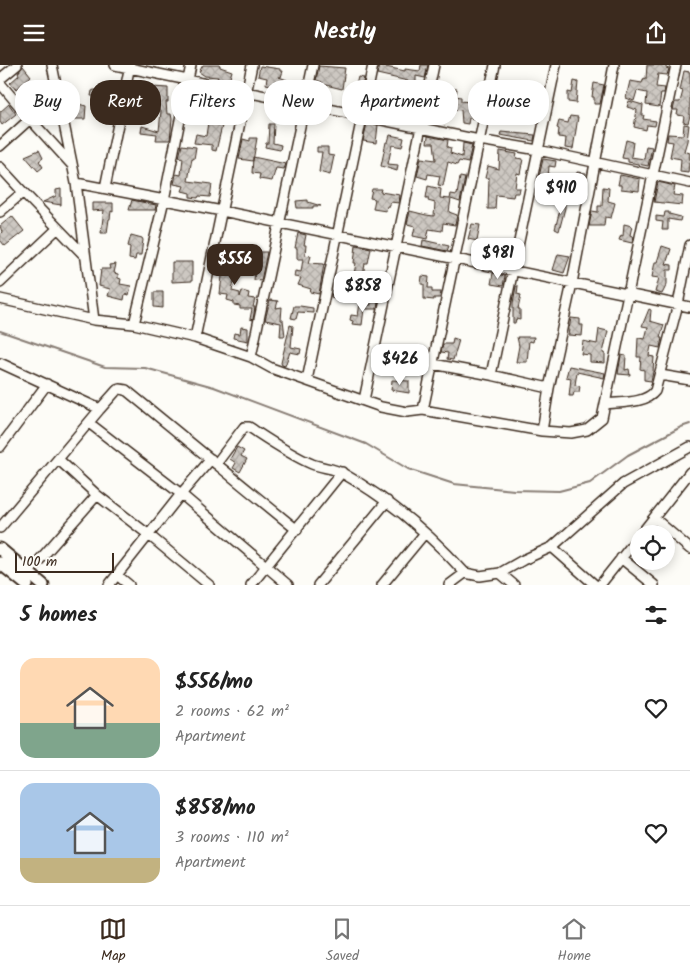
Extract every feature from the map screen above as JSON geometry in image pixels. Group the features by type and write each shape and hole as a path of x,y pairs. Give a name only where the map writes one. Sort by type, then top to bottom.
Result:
{"main road":[{"path":"0,549 28,579"},
{"path":"0,563 42,585"}],"street":[{"path":"15,100 0,81 17,65"},
{"path":"52,65 76,183 94,320"},
{"path":"115,65 130,66 184,80"},
{"path":"188,80 191,65"},
{"path":"249,80 252,65"},
{"path":"310,80 313,65"},
{"path":"370,80 373,65"},
{"path":"364,400 434,65"},
{"path":"423,410 495,65"},
{"path":"491,375 556,65"},
{"path":"542,431 548,388 572,283 614,65"},
{"path":"0,299 94,320 134,324 195,339 251,357 271,368 381,407 407,412 423,410 542,431 571,433 587,430 602,418 676,65"},
{"path":"105,188 130,66"},
{"path":"0,146 23,125"},
{"path":"35,125 72,165"},
{"path":"134,324 164,200 179,125"},
{"path":"195,339 240,125"},
{"path":"251,357 281,223 300,125"},
{"path":"307,380 360,125"},
{"path":"406,125 538,150 690,183"},
{"path":"0,167 84,255"},
{"path":"76,183 338,234 455,260 513,270 690,307"},
{"path":"0,212 23,192"},
{"path":"0,283 58,227"},
{"path":"605,404 645,399 656,391 678,304 690,245"},
{"path":"0,363 100,409"},
{"path":"434,364 548,388"},
{"path":"660,375 690,380"},
{"path":"0,447 47,385"},
{"path":"0,528 100,409 117,390 123,389 297,530"},
{"path":"89,423 180,494 288,585"},
{"path":"109,585 180,494 246,426 312,464 342,472 387,501 440,545 465,573 480,577 500,573 552,547 623,484 690,447"},
{"path":"58,459 98,495 209,585"},
{"path":"251,585 342,472"},
{"path":"648,525 689,477"},
{"path":"28,579 98,495"},
{"path":"318,585 387,501"},
{"path":"654,517 690,549"},
{"path":"382,585 424,533"},
{"path":"552,547 595,585"},
{"path":"600,585 630,547"},
{"path":"621,558 654,585"},
{"path":"449,585 465,573"},
{"path":"500,573 514,585"},
{"path":"117,575 129,585"}],"building":[{"path":"203,65 220,65 220,67 232,71 229,80 205,76 199,72"},
{"path":"379,65 386,65 386,67 405,71 405,69 420,71 421,65 428,65 425,78 416,76 416,80 404,80 377,74"},
{"path":"647,65 666,65 666,68 669,69 667,75 658,74 656,87 665,88 664,93 661,93 659,107 646,105 647,93 637,91 634,101 626,98 630,81 642,83 644,78 646,79"},
{"path":"23,66 31,76 27,80 15,80 15,87 10,83 19,75 18,73"},
{"path":"260,66 280,69 280,71 283,71 281,77 279,77 287,80 267,80 267,78 258,76"},
{"path":"319,66 345,68 342,89 332,86 332,80 316,80"},
{"path":"684,71 690,72 690,116 688,123 683,122 684,116 677,115 678,110 673,110 675,102 680,102 683,91 680,90"},
{"path":"358,77 364,78 364,80 357,80"},
{"path":"574,81 578,82 576,103 568,102 568,92 572,93"},
{"path":"594,83 604,85 600,104 594,104 594,97 592,97"},
{"path":"161,88 168,88 168,102 166,102 167,114 171,114 170,140 156,140 157,134 141,132 142,126 159,131 161,125"},
{"path":"458,96 461,97 461,101 468,102 468,124 462,123 461,110 458,110"},
{"path":"629,101 643,105 643,119 656,121 655,126 647,125 646,130 634,127 637,110 627,107"},
{"path":"9,104 15,115 2,125 0,122 0,112"},
{"path":"80,104 86,106 85,119 80,119"},
{"path":"570,116 578,117 573,149 565,148 566,138 558,137 559,129 557,128 559,121 568,123"},
{"path":"684,124 689,125 684,151 690,153 688,173 680,172 681,159 670,157 673,142 667,141 668,134 683,135"},
{"path":"208,125 222,126 216,151 212,150 212,145 194,143 196,134 206,136"},
{"path":"269,125 274,125 273,143 281,145 280,150 265,147 266,143 268,143"},
{"path":"367,125 378,125 376,143 363,141"},
{"path":"501,132 535,135 534,141 500,135"},
{"path":"390,135 404,138 402,147 392,145 388,164 398,165 397,171 381,166 386,142 388,142"},
{"path":"428,136 448,140 447,147 451,148 450,153 462,157 463,143 472,145 468,163 459,161 457,165 448,162 443,186 438,185 440,176 428,174 427,179 417,176 421,158 436,160 434,143 427,143"},
{"path":"250,138 257,138 253,161 239,159 243,139 250,141"},
{"path":"626,140 633,142 631,157 644,159 646,146 652,147 648,166 628,162 628,159 622,158"},
{"path":"182,145 196,147 188,181 212,184 210,197 190,197 190,193 182,191 184,186 174,184 176,174 181,175 183,158 179,157"},
{"path":"317,147 328,147 328,155 334,156 330,175 319,172 322,152 317,152"},
{"path":"39,150 43,158 39,161 43,167 38,171 25,156"},
{"path":"500,151 517,154 516,158 523,159 520,174 517,173 515,188 520,188 519,193 514,193 513,197 496,195 495,209 488,209 489,178 485,178 488,166 499,169"},
{"path":"253,157 286,164 284,169 276,168 272,181 259,179 260,174 252,173"},
{"path":"543,159 556,161 555,167 549,166 548,179 539,177"},
{"path":"577,172 586,173 583,192 574,191 575,185 570,185 570,179 576,180"},
{"path":"620,175 640,179 639,191 621,189 621,185 618,185"},
{"path":"460,177 465,178 460,202 451,199 449,212 457,215 455,225 443,223 442,231 429,229 427,239 413,236 415,226 407,224 410,211 434,216 435,203 428,201 429,198 426,198 428,186 441,189 440,198 450,199 451,194 457,195"},
{"path":"658,182 675,186 673,195 683,196 682,205 654,202"},
{"path":"603,187 609,188 608,201 615,203 611,218 605,217 604,226 589,226 592,211 598,212 598,206 602,206"},
{"path":"61,189 61,205 43,202 56,196 56,190"},
{"path":"372,189 381,189 380,192 400,195 399,203 390,202 390,206 387,206 386,211 373,209 375,199 370,198"},
{"path":"563,198 565,198 565,208 559,231 555,229"},
{"path":"132,200 156,205 155,210 129,210"},
{"path":"308,200 308,202 321,206 297,208 296,201"},
{"path":"92,203 113,203 113,212 111,211 107,233 101,233 104,210 92,211"},
{"path":"665,212 681,217 680,221 668,219 668,230 662,230 663,222 656,221 656,216 664,217"},
{"path":"12,216 24,231 5,246 0,240 2,232 0,226"},
{"path":"472,224 480,225 477,241 468,239"},
{"path":"624,224 632,226 630,235 634,237 632,243 619,240 621,235 623,236"},
{"path":"298,233 306,235 305,255 311,256 309,263 324,264 319,294 310,292 311,289 298,285 301,278 294,277 295,271 301,272 303,259 297,259 297,248 295,248"},
{"path":"131,235 143,240 141,255 136,255 135,260 129,259 130,247 128,246"},
{"path":"423,240 449,246 447,251 422,246"},
{"path":"356,245 371,248 368,263 365,263 363,277 358,276 356,288 362,288 360,299 346,297 346,301 331,297 332,293 338,294 339,290 342,291 344,273 354,274"},
{"path":"662,246 671,249 666,264 672,265 672,270 667,270 667,284 662,294 655,292 659,278 652,277 655,262 657,262"},
{"path":"260,252 267,252 261,281 254,280 255,269 251,267 254,260 259,261"},
{"path":"558,254 570,256 564,273 553,270"},
{"path":"237,256 238,273 233,273 232,291 240,293 240,297 242,291 249,293 248,298 255,299 253,320 250,319 252,309 240,309 240,306 234,305 234,302 227,300 228,295 220,294 224,257"},
{"path":"172,262 192,262 192,281 172,282"},
{"path":"116,264 114,273 118,274 118,278 121,279 120,284 131,286 129,295 125,294 124,300 108,296 110,289 99,286 101,269 110,269 109,265"},
{"path":"493,273 505,276 503,286 491,284"},
{"path":"422,276 429,277 428,288 432,288 432,292 441,292 440,298 434,298 434,300 424,299 424,284 421,284"},
{"path":"516,286 518,286 517,294 521,295 518,309 520,309 520,320 516,319 515,323 513,323 513,303"},
{"path":"154,292 163,292 163,308 154,307"},
{"path":"270,300 278,301 276,308 282,307 281,320 283,320 285,336 280,336 281,323 265,320"},
{"path":"370,302 378,302 377,309 364,309 362,325 352,324 353,321 350,320 351,315 358,316 360,303 371,305"},
{"path":"294,306 313,308 313,313 298,312 296,319 291,318"},
{"path":"649,309 651,310 650,321 664,325 660,338 662,338 660,348 651,346 649,356 654,357 651,381 644,380 644,370 640,369 641,357 637,357 638,338 645,339 648,327 642,326"},
{"path":"571,318 580,319 580,325 583,325 582,336 568,335"},
{"path":"290,325 293,326 291,347 301,349 300,354 290,352 285,366 281,363"},
{"path":"241,327 248,328 248,341 233,338 234,333 240,334"},
{"path":"599,329 608,331 603,353 605,354 605,363 590,362 590,355 581,354 583,341 597,344"},
{"path":"517,337 534,337 533,342 529,341 527,362 516,362 519,346"},
{"path":"453,338 459,340 453,360 447,359 448,353 441,352 443,344 452,344"},
{"path":"399,352 408,354 406,369 389,366 390,360 397,361"},
{"path":"621,355 626,356 625,370 629,369 630,375 618,374"},
{"path":"569,366 605,373 604,378 577,372 575,385 580,386 579,392 574,392 573,396 569,396 571,378 566,377"},
{"path":"392,380 409,381 409,393 391,390"},
{"path":"237,447 244,451 241,456 247,459 240,472 233,468 236,463 230,459"}],"waterway":[{"path":"0,331 105,367 145,368 214,387 366,444 408,469 454,484 514,490 559,491 590,483 628,455 690,424"}]}
